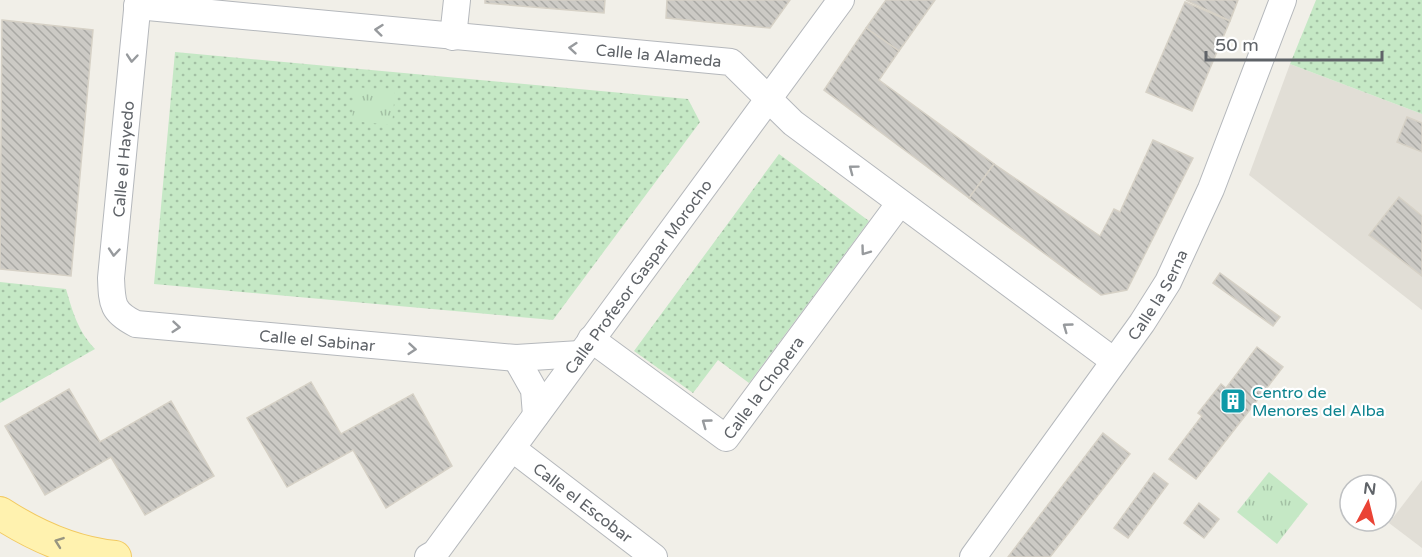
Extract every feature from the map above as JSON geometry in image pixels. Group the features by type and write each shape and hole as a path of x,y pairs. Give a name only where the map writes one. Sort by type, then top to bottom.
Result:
{"main road":[{"path":"0,513 24,529 64,545 115,557"}],"street":[{"path":"453,37 457,0"},
{"name":"Calle Profesor Gaspar Morocho","path":"433,556 841,0"},
{"name":"Calle la Serna","path":"973,557 1168,282 1211,189 1283,0"},
{"name":"Calle la Alameda","path":"137,3 453,37 731,62 793,123 899,204 1114,361"},
{"name":"Calle el Hayedo","path":"119,315 112,301 111,278 137,3"},
{"name":"Calle la Chopera","path":"585,347 726,438 899,204"},
{"name":"Calle el Sabinar","path":"119,315 136,324 516,358 585,347"},
{"path":"516,358 534,390 536,415"},
{"name":"Calle el Escobar","path":"513,449 654,557"}],"shaded area":[{"path":"1290,64 1422,114 1422,310 1249,175"},
{"path":"1422,480 1422,548 1398,530 1398,511"}],"green space":[{"path":"1316,0 1422,0 1422,114 1290,64"},
{"path":"175,52 688,99 700,122 553,320 154,284"},
{"path":"355,87 395,91 392,125 352,121"},
{"path":"779,154 869,221 749,383 718,360 693,393 634,351"},
{"path":"0,282 66,289 80,328 95,349 0,403"},
{"path":"1269,472 1308,504 1277,544 1237,512"}],"building":[{"path":"485,0 605,0 604,13 485,3"},
{"path":"667,0 790,0 770,28 666,18"},
{"path":"886,0 935,0 899,51 866,28"},
{"path":"1186,0 1238,0 1230,21"},
{"path":"1185,2 1230,21 1192,111 1146,92"},
{"path":"2,20 93,30 71,276 0,269"},
{"path":"866,28 899,51 879,80 994,164 969,198 824,90"},
{"path":"1407,117 1422,123 1422,152 1397,142"},
{"path":"1153,140 1193,158 1127,290 1101,295 969,198 994,164 1100,236 1114,209 1120,212"},
{"path":"1399,197 1422,216 1422,276 1369,235"},
{"path":"1220,273 1280,317 1273,326 1213,283"},
{"name":"Centro de Menores del Alba","path":"1257,347 1283,367 1196,479 1169,459 1202,416 1198,413 1221,384 1226,388"},
{"path":"311,382 341,434 413,394 452,466 386,508 353,450 287,487 247,418"},
{"path":"69,389 100,442 171,401 214,476 145,515 111,457 45,495 5,426"},
{"path":"1103,433 1130,454 1050,557 1008,557"},
{"path":"1154,473 1168,484 1128,538 1114,528"},
{"path":"1199,503 1219,519 1204,538 1184,523"}],"place":[{"name":"Centro de Menores del Alba","path":"1233,401"}]}
